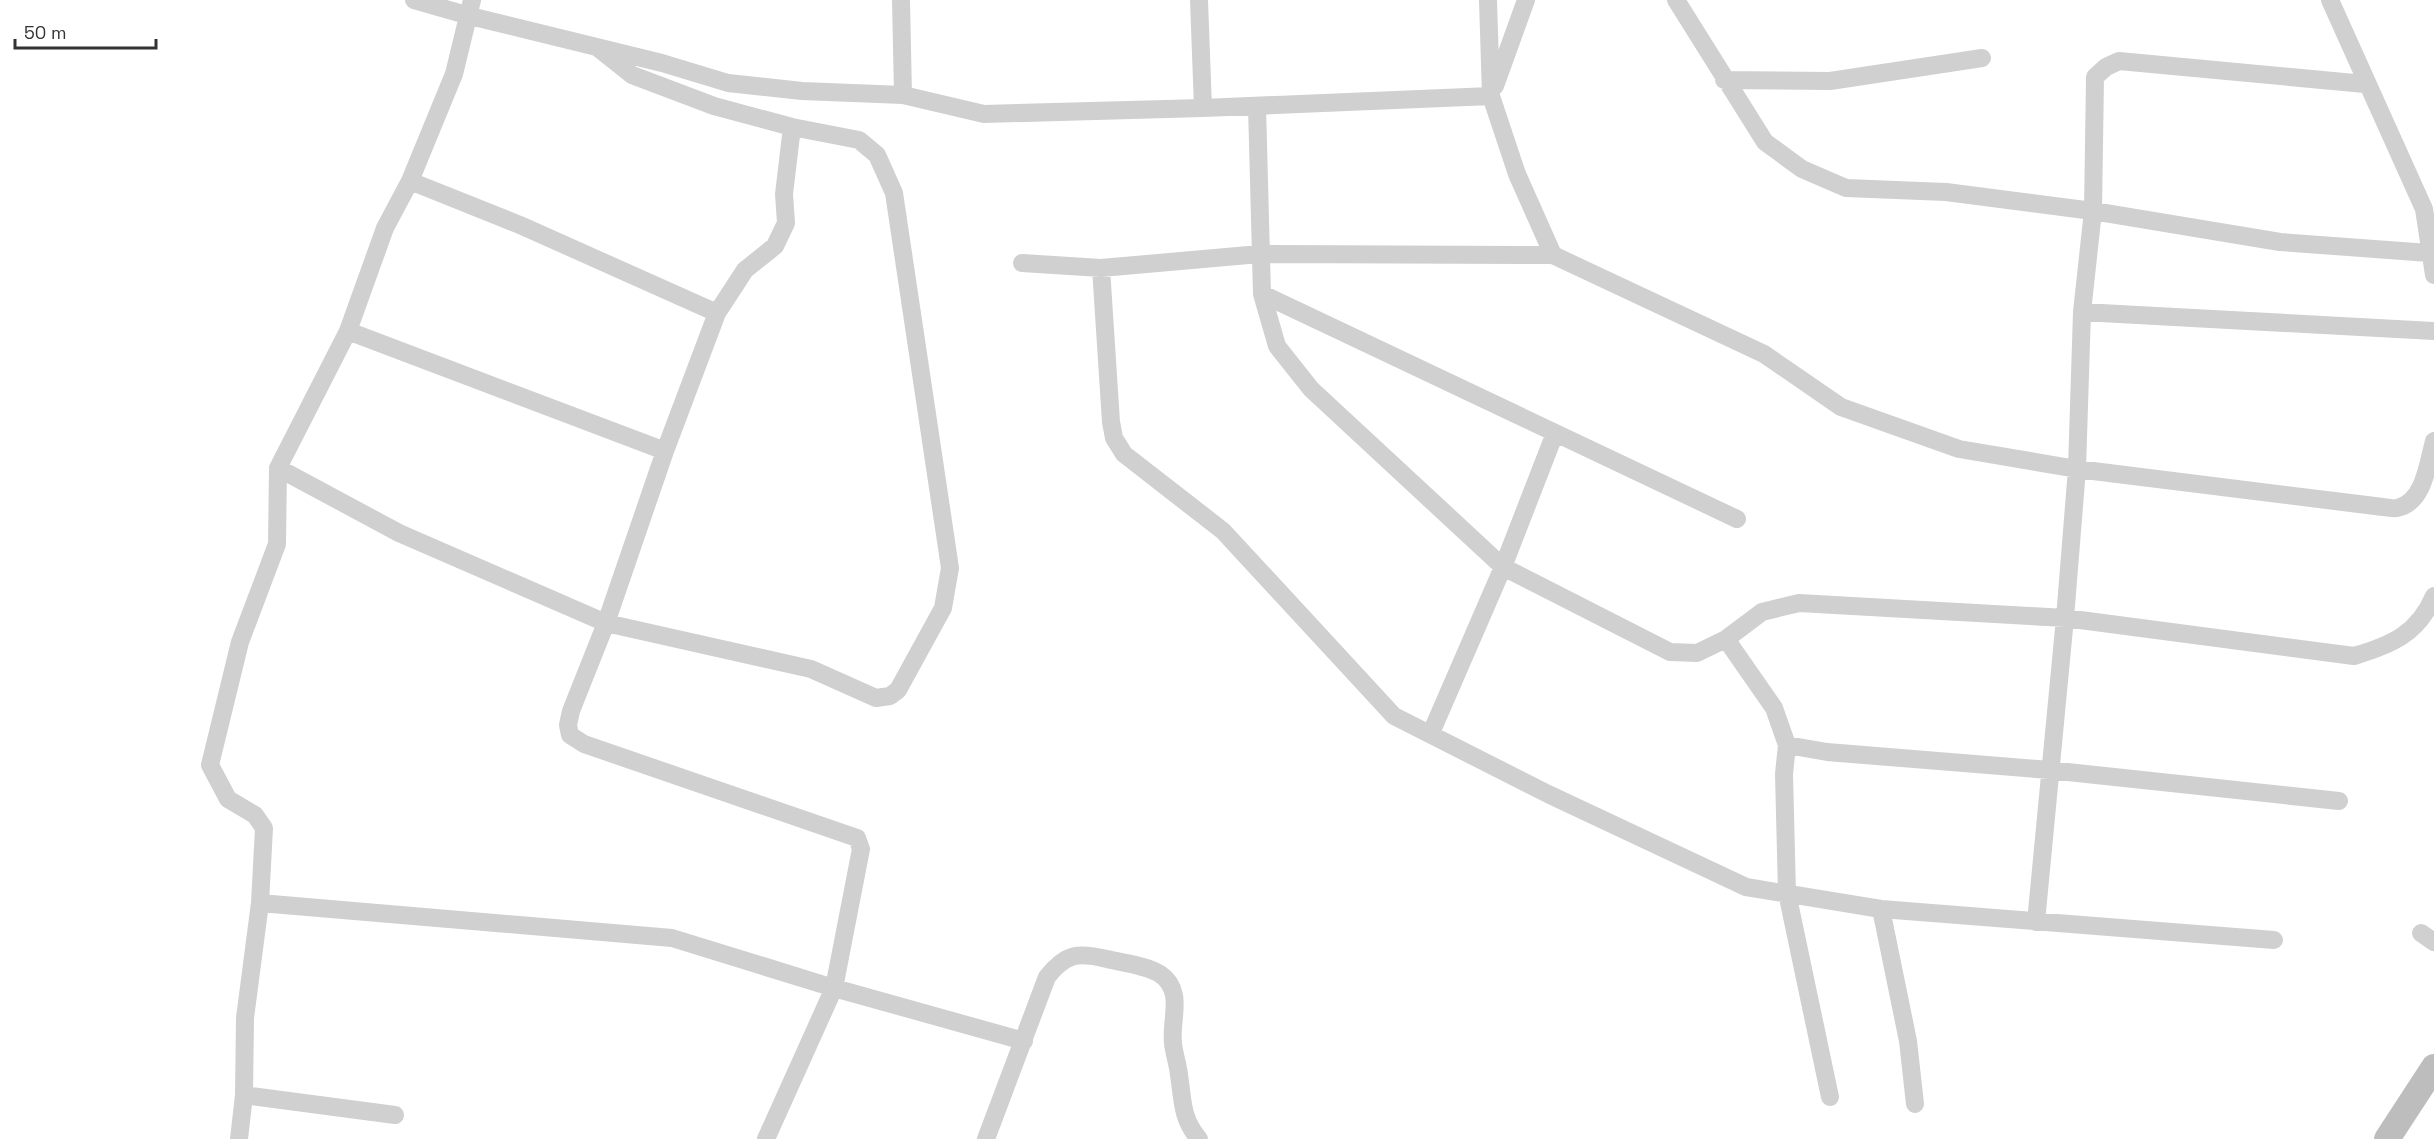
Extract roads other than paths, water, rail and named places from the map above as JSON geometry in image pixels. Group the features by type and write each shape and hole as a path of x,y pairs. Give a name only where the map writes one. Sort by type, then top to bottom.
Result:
{"street":[{"path":"414,0 471,8 597,48 662,63 728,83 802,91 903,95 984,114 1491,96"},
{"path":"901,0 903,95"},
{"path":"1199,0 1203,108"},
{"path":"1488,0 1491,96 1517,174 1553,255"},
{"path":"1491,96 1526,0"},
{"path":"1676,0 1724,80 1765,142 1802,169 1846,188 1946,192 2093,211 2280,242 2429,253"},
{"path":"2330,0 2424,209 2434,275"},
{"path":"239,1139 244,1095 245,1018 260,903 264,828 255,815 228,799 210,765 240,642 278,544 278,468 348,331 385,228 410,181 454,74 471,8"},
{"path":"278,468 399,533 606,623 811,669 876,698 890,696 898,690 944,608 950,568 894,193 877,155 859,140 792,127 714,106 632,75 597,48"},
{"path":"1724,80 1830,81 1982,58"},
{"path":"2036,922 2077,469 2082,312 2093,211 2095,77 2106,67 2119,61 2366,84"},
{"path":"1257,106 1262,294 1277,346 1311,389 1503,567 1670,652 1697,653 1726,639 1762,612 1799,603 2065,618 2354,656 2382,648 2408,634 2428,610 2434,597"},
{"path":"766,1139 834,988 861,849 857,838 584,744 570,735 568,725 571,711 606,623 665,451 717,313 745,270 775,246 786,223 784,195 792,127"},
{"path":"410,181 520,225 717,313"},
{"path":"1022,263 1101,268 1260,254 1553,255 1764,354 1841,407 1959,449 2077,469 2397,508 2413,500 2419,491 2434,441"},
{"path":"1101,268 1111,422 1114,438 1124,454 1223,531 1394,716 1548,794 1746,886 1881,909 2274,940"},
{"path":"1262,294 1737,519"},
{"path":"2082,312 2434,331"},
{"path":"348,331 665,451"},
{"path":"1431,733 1503,567 1555,433"},
{"path":"1726,639 1774,708 1787,745 1784,774 1787,893 1830,1097"},
{"path":"1787,745 1827,752 2049,770 2339,801"},
{"path":"260,903 672,938 834,988 1024,1041"},
{"path":"1881,909 1908,1041 1915,1104"},
{"path":"986,1139 1047,977 1056,965 1077,954 1089,955 1160,974 1168,983 1176,998 1172,1040 1179,1075 1181,1102 1190,1128 1199,1139"},
{"path":"2386,1139 2434,1067"},
{"path":"244,1095 395,1115"}]}
